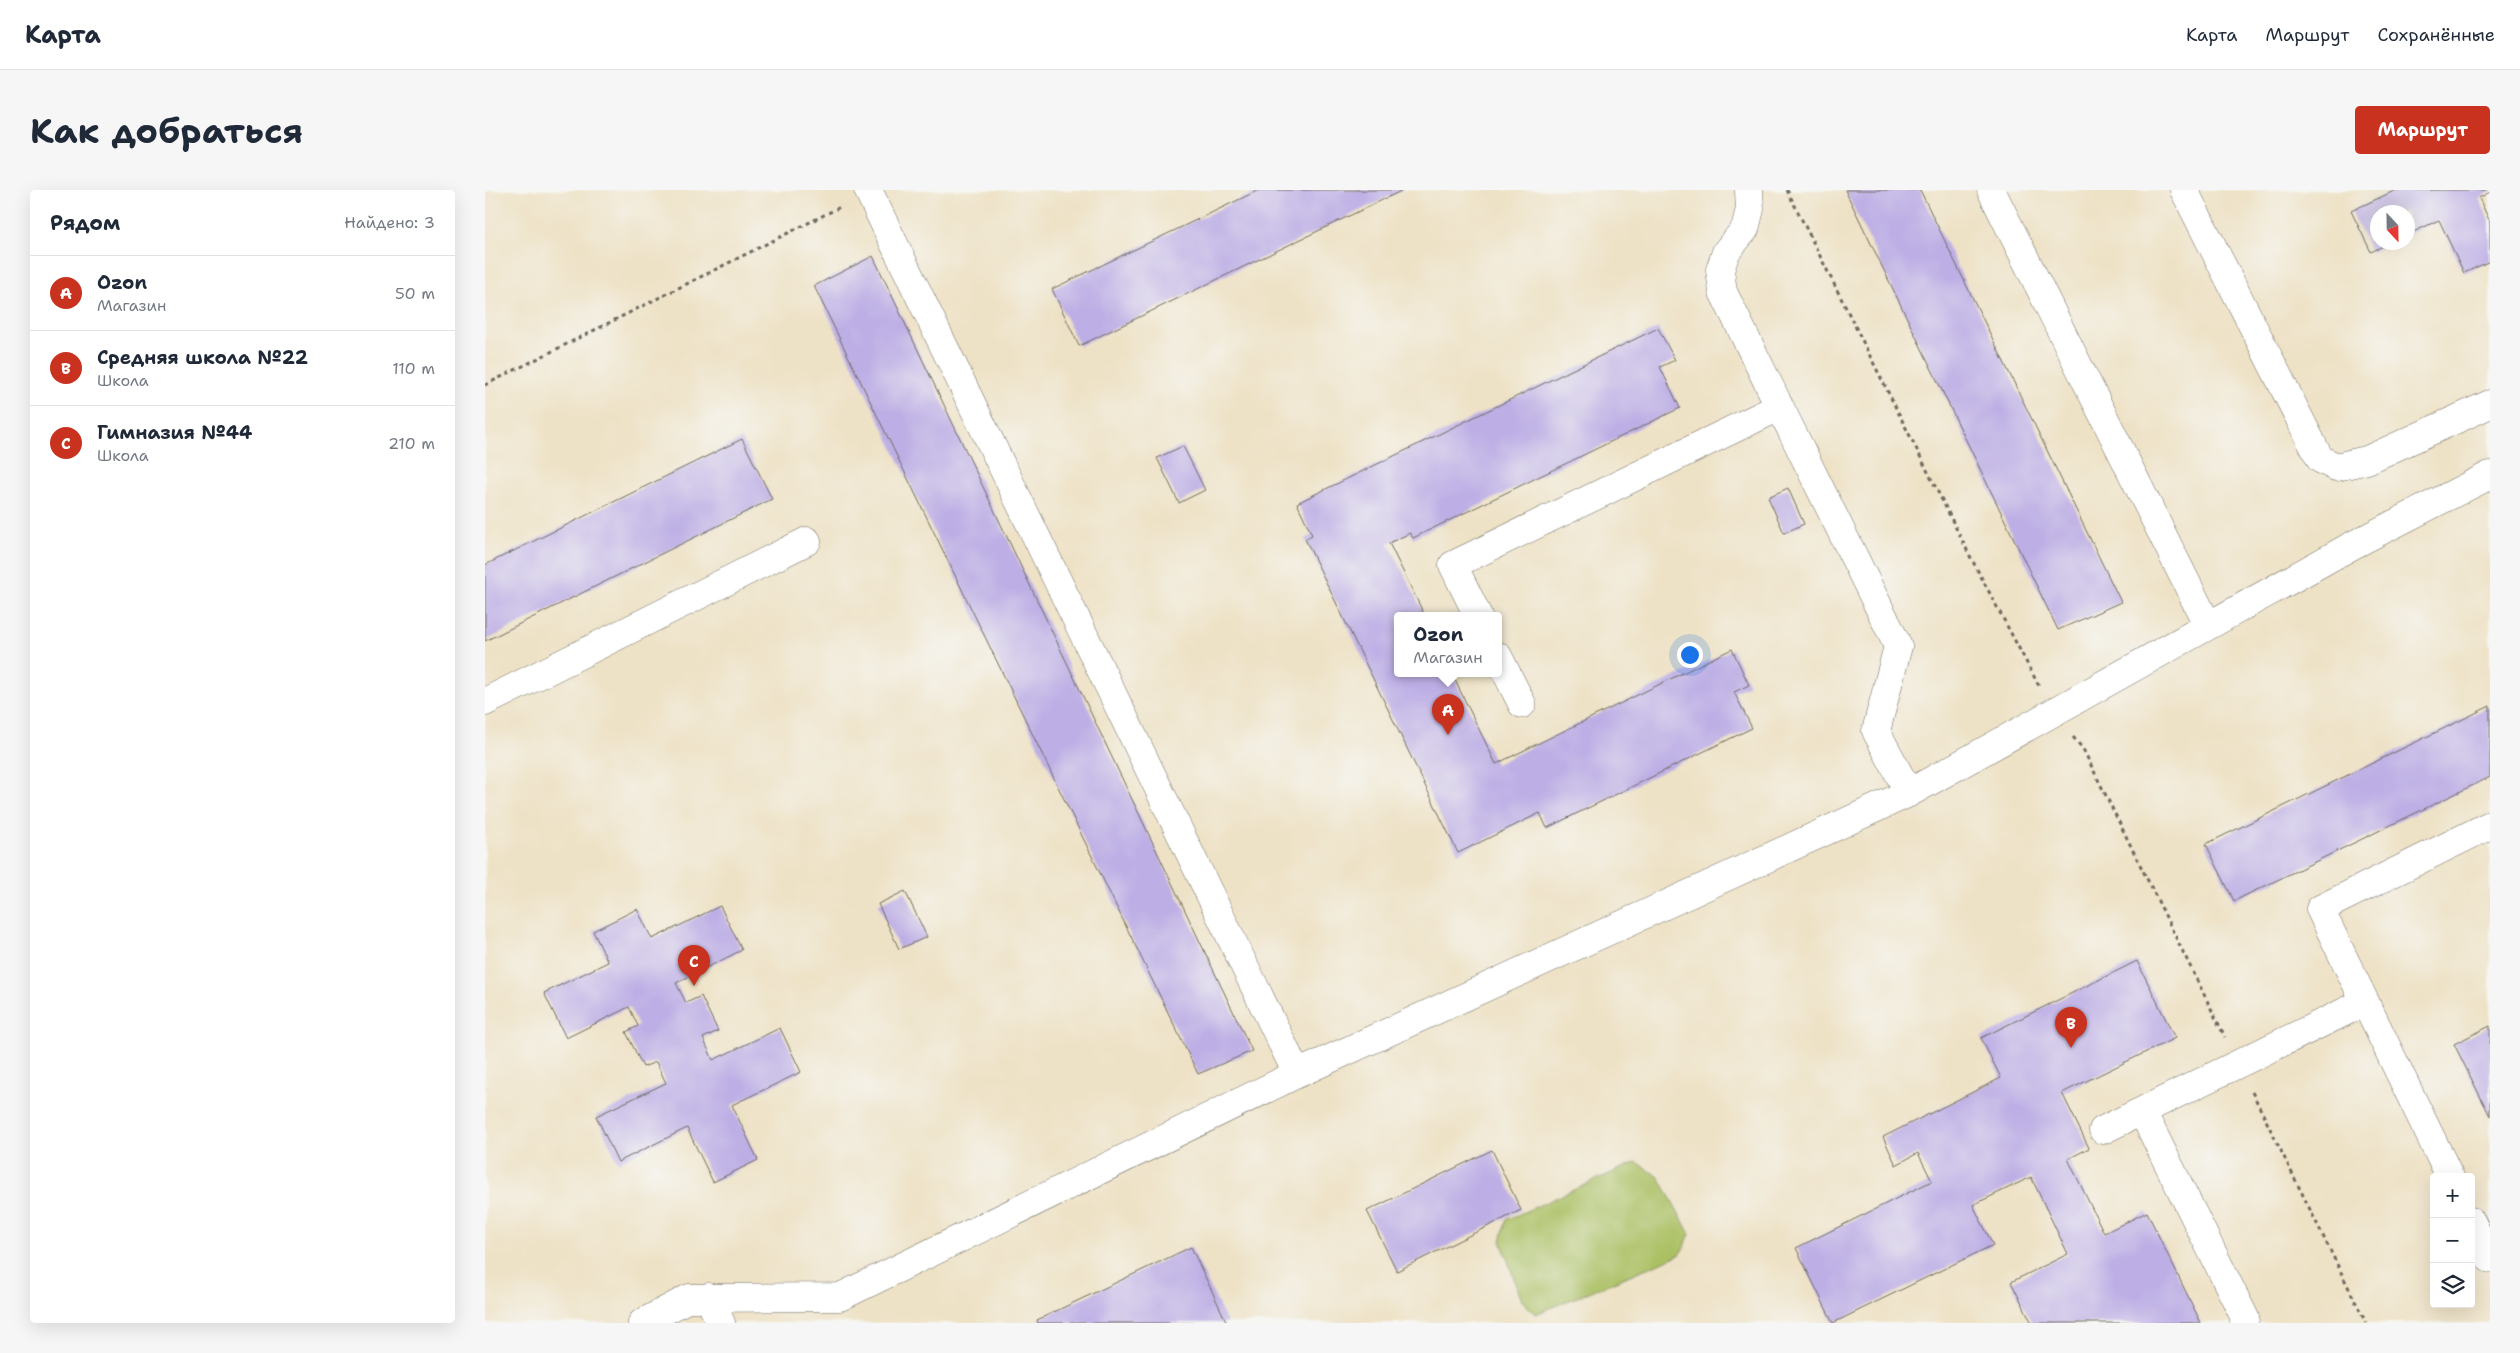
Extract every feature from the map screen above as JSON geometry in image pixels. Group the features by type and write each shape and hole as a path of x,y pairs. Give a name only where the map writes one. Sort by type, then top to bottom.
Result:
{"lane":[{"path":"1749,190 1750,209 1745,230 1726,252 1720,270 1723,292 1898,646 1875,731 1909,793"},
{"path":"1991,190 2208,626"},
{"path":"2184,190 2320,459 2336,467 2367,460 2490,404"},
{"path":"868,191 1297,1074"},
{"path":"1476,612 1453,565 1779,407"},
{"path":"642,1323 689,1298 839,1297 1297,1074 1909,793 2353,546 2490,476"},
{"path":"485,702 807,541"},
{"path":"1502,664 1522,704"},
{"path":"2448,1173 2319,909 2490,825"},
{"path":"2103,1130 2365,1002"},
{"path":"2143,1111 2245,1318 2244,1323"},
{"path":"2475,1229 2490,1259"},
{"path":"708,1297 721,1323"}],"path":[{"path":"1787,190 1970,556 2053,712 2083,749 2366,1323"},
{"path":"485,384 868,191"}],"green space":[{"path":"1636,1162 1659,1177 1690,1234 1681,1254 1536,1314 1522,1301 1501,1241 1506,1220"}],"building":[{"path":"1259,190 1403,190 1079,346 1052,289"},
{"path":"1845,190 1920,190 2121,602 2058,630"},
{"path":"2396,190 2490,190 2490,192 2479,198 2490,222 2490,261 2464,273 2439,220 2415,231 2415,205 2370,205 2370,250 2351,211"},
{"path":"873,256 1252,1051 1198,1074 814,286"},
{"path":"1658,328 1675,360 1660,367 1680,408 1413,538 1410,533 1389,543 1423,612 1394,612 1394,677 1453,677 1496,764 1732,649 1749,685 1734,692 1752,728 1547,828 1540,813 1458,853 1305,539 1312,535 1297,503"},
{"path":"742,439 772,499 485,641 485,565"},
{"path":"1183,446 1205,490 1179,503 1157,458"},
{"path":"1788,488 1804,524 1784,533 1768,497"},
{"path":"2490,706 2490,777 2234,901 2206,844"},
{"path":"905,891 927,937 899,949 878,904"},
{"path":"720,906 742,950 676,983 686,1003 701,996 718,1031 703,1038 713,1060 780,1028 801,1072 732,1105 758,1160 713,1182 687,1128 618,1162 596,1116 666,1083 656,1062 643,1067 626,1032 638,1026 629,1007 566,1038 544,993 608,962 593,931 637,909 652,939"},
{"path":"2137,961 2175,1038 2062,1093 2089,1148 2068,1159 2104,1233 2147,1212 2201,1323 2032,1323 2011,1282 2068,1254 2031,1177 1973,1205 1993,1245 1833,1323 1796,1248 1932,1181 1918,1153 1896,1165 1883,1137 2001,1078 1981,1038"},
{"path":"2490,1026 2490,1116 2454,1044"},
{"path":"1492,1150 1521,1210 1397,1271 1367,1211"},
{"path":"1191,1247 1227,1323 1038,1323 1037,1320"}],"place":[{"name":"Ozon","path":"1448,735"},
{"name":"Гимназия №44","path":"694,986"},
{"name":"Средняя школа №22","path":"2071,1048"}]}
